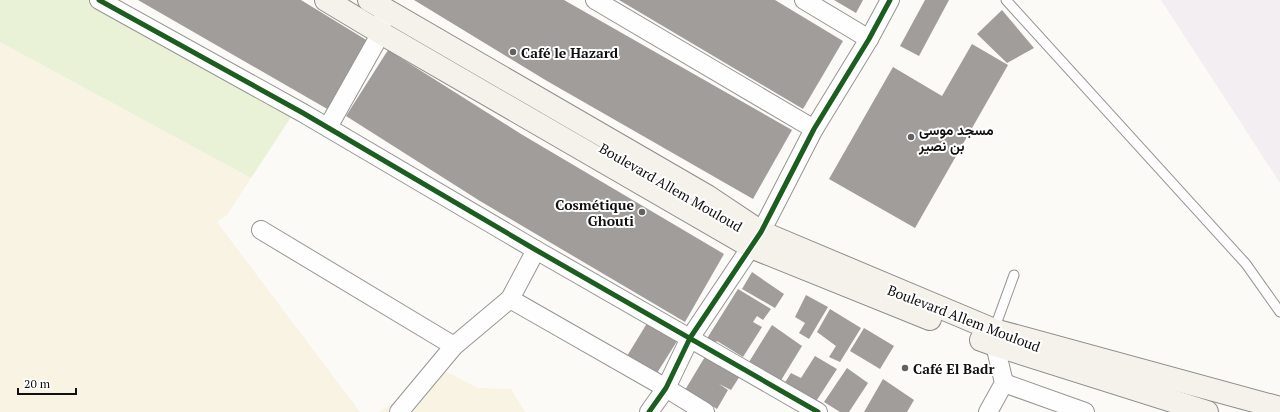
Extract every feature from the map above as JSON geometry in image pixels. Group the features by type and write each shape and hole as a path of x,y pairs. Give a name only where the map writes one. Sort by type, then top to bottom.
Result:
{"main road":[{"name":"Boulevard Allem Mouloud","path":"326,0 380,34 756,240 994,337 1207,412"},
{"name":"Boulevard Allem Mouloud","path":"380,3 707,196 756,240"},
{"name":"Boulevard Allem Mouloud","path":"994,337 1280,408"}],"street":[{"path":"99,0 328,127 536,250 818,412"},
{"path":"595,0 814,129"},
{"path":"804,0 869,39"},
{"path":"649,412 666,388 690,338 756,240 814,129 869,39 890,0"},
{"path":"328,127 380,34 380,3"},
{"path":"261,230 454,346"},
{"path":"399,412 454,346 510,299 536,250"},
{"path":"510,299 666,388 705,412"},
{"path":"988,412 1004,383 994,337"},
{"path":"1004,383 1085,412"}],"lane":[{"path":"1006,0 1246,264 1280,312"},
{"path":"994,337 1014,275"}],"shaded area":[{"path":"1161,0 1280,0 1280,183"},
{"path":"0,42 251,178 227,215 217,222 360,412 0,412"},
{"path":"445,371 478,388 511,389 525,412 379,412"}],"green space":[{"path":"0,0 96,0 293,114 251,178 0,42"}],"building":[{"path":"138,0 301,0 368,41 329,110"},
{"path":"414,0 564,0 792,130 753,199 547,81"},
{"path":"619,0 775,0 843,41 803,109"},
{"path":"834,0 863,0 856,13"},
{"path":"925,0 949,0 919,56 900,46"},
{"path":"1002,10 1034,48 1007,63 977,34"},
{"name":"مسجد موسى بن نصير","path":"972,44 1008,65 915,228 829,179 893,67 942,96"},
{"path":"388,50 521,134 724,254 685,322 480,201 346,116"},
{"path":"752,272 784,294 775,308 742,289"},
{"path":"738,289 771,309 763,320 757,316 753,322 762,327 743,357 717,341 714,345 706,340"},
{"path":"806,295 828,307 809,339 799,333 805,323 795,317"},
{"path":"830,309 861,328 840,362 829,357 836,346 817,332"},
{"path":"649,320 679,338 657,373 627,356"},
{"path":"772,325 802,346 780,382 749,362"},
{"path":"864,328 894,346 880,369 850,351"},
{"path":"706,355 740,376 731,390 719,384 728,390 717,409 685,390"},
{"path":"815,356 837,369 815,403 784,384 791,373 801,378"},
{"path":"847,368 868,383 849,412 840,412 824,402"},
{"path":"883,379 914,400 907,412 864,412"}],"cycle path":[{"path":"99,0 303,113 536,250 818,412"},
{"path":"649,412 666,388 690,338 761,232 814,129 869,39 890,0"}],"place":[{"name":"Café le Hazard","path":"513,52"},
{"name":"مسجد موسى بن نصير","path":"911,137"},
{"name":"Cosmétique Ghouti","path":"642,212"},
{"name":"Café El Badr","path":"905,368"}]}
